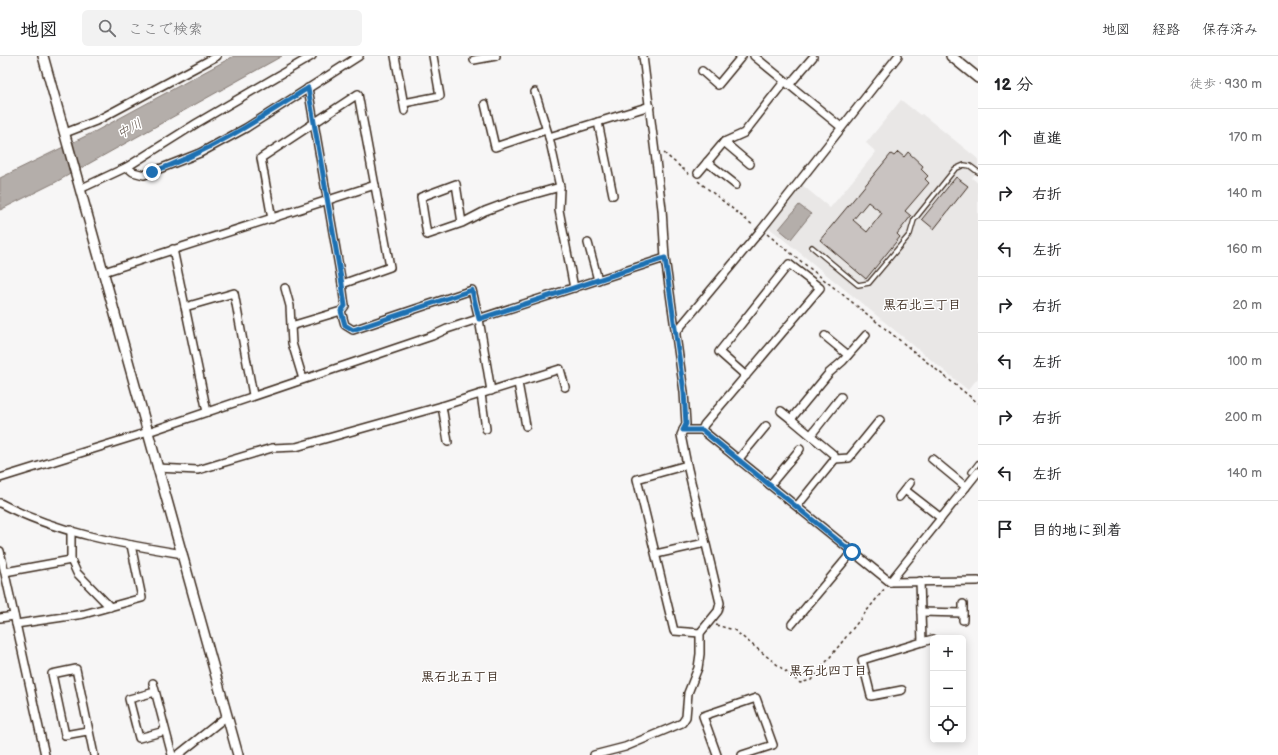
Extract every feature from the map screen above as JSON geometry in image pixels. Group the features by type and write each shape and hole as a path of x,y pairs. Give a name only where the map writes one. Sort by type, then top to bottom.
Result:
{"street":[{"path":"43,56 238,755"},
{"path":"65,137 217,56"},
{"path":"80,188 127,167 197,123 312,56"},
{"path":"127,167 133,172 144,175 180,162 246,128 359,56"},
{"path":"395,56 405,111"},
{"path":"404,103 440,96 433,56"},
{"path":"474,60 496,56"},
{"path":"594,755 625,747 682,723 686,717 688,693 698,668 700,633 718,611 720,603 681,435 686,424 684,392 665,258 662,209 650,106 642,56"},
{"path":"702,71 718,85 742,56"},
{"path":"754,56 841,126"},
{"path":"676,332 761,230 841,126 898,56"},
{"path":"951,56 978,78"},
{"path":"695,176 724,142 744,133 787,83 813,57"},
{"path":"291,326 341,311 345,306 308,88"},
{"path":"535,92 548,134 560,187 559,210 574,288"},
{"path":"272,219 261,158 358,94 390,267 342,284"},
{"path":"485,104 495,147 598,122 650,106"},
{"path":"598,122 613,194"},
{"path":"724,142 750,164"},
{"path":"707,162 736,185"},
{"path":"462,223 456,184 421,197 427,235 462,223 510,202 560,187"},
{"path":"104,272 375,185"},
{"path":"588,244 598,280"},
{"path":"173,249 207,412"},
{"path":"0,478 148,432 479,319 665,258"},
{"path":"702,430 704,425 746,376 820,288 789,264 719,352 746,376"},
{"path":"285,288 290,306 292,343 303,379"},
{"path":"341,311 345,325 353,330 472,290 479,319 491,391"},
{"path":"185,308 234,293 253,396"},
{"path":"791,419 829,373 866,335"},
{"path":"825,336 848,355"},
{"path":"157,468 198,470 272,448 296,447 442,406 560,369 565,387"},
{"path":"518,382 526,426"},
{"path":"481,394 486,429"},
{"path":"811,435 841,397"},
{"path":"442,406 448,442"},
{"path":"781,410 834,455 835,459"},
{"path":"797,506 835,459 849,458 880,420"},
{"path":"738,460 766,426"},
{"path":"683,430 702,430 890,582 978,581"},
{"path":"770,485 800,449"},
{"path":"932,459 966,487"},
{"path":"687,465 637,479 674,631 700,633"},
{"path":"890,582 966,487 975,472"},
{"path":"900,497 910,483"},
{"path":"905,490 941,518"},
{"path":"0,503 19,513 71,530 131,545 183,554"},
{"path":"71,530 71,560 78,573 110,607"},
{"path":"656,554 705,543"},
{"path":"16,624 84,614 142,598 131,545"},
{"path":"0,551 45,755"},
{"path":"792,624 852,552"},
{"path":"4,572 71,560"},
{"path":"920,581 922,642"},
{"path":"921,612 963,617 963,604"},
{"path":"0,618 14,616"},
{"path":"902,690 871,696 862,660 930,641"},
{"path":"87,731 65,736 52,674 76,669 87,731 94,755"},
{"path":"153,683 172,755"},
{"path":"155,692 128,699 139,738 165,732"},
{"path":"717,755 703,716 756,698 773,745 742,755"},
{"path":"178,755 227,716"}],"lane":[{"path":"812,247 858,285 869,283 910,234 914,220 956,169 960,166 968,165 978,172"},
{"path":"975,472 978,463"}],"path":[{"path":"654,146 695,176 758,230 761,230 978,403"},
{"path":"709,622 734,630 800,683 811,680 890,582"}],"shaded area":[{"path":"901,100 920,115 922,114 978,159 978,170 972,178 978,183 978,378 968,390 767,226 801,184 830,208 876,152 866,143"}],"water":[{"name":"中川","path":"234,56 282,56 56,182 0,210 0,178 96,131"},
{"path":"799,205 811,214 791,239 779,229"}],"building":[{"path":"898,152 904,157 908,152 923,166 921,169 928,176 925,179 929,183 905,211 911,216 897,234 900,237 866,279 820,240 891,154 894,156","holes":["868,202 882,213 867,232 853,220"]},
{"path":"956,177 968,186 934,229 922,219"}],"district":[{"name":"黒石北三丁目","path":"922,304"},
{"name":"黒石北四丁目","path":"828,670"},
{"name":"黒石北五丁目","path":"460,676"}],"route":[{"path":"152,172 180,162 223,141 308,88 342,284 345,306 341,311 345,325 353,330 472,290 479,319 665,258 684,392 686,424 683,430 702,430 852,552"}]}
